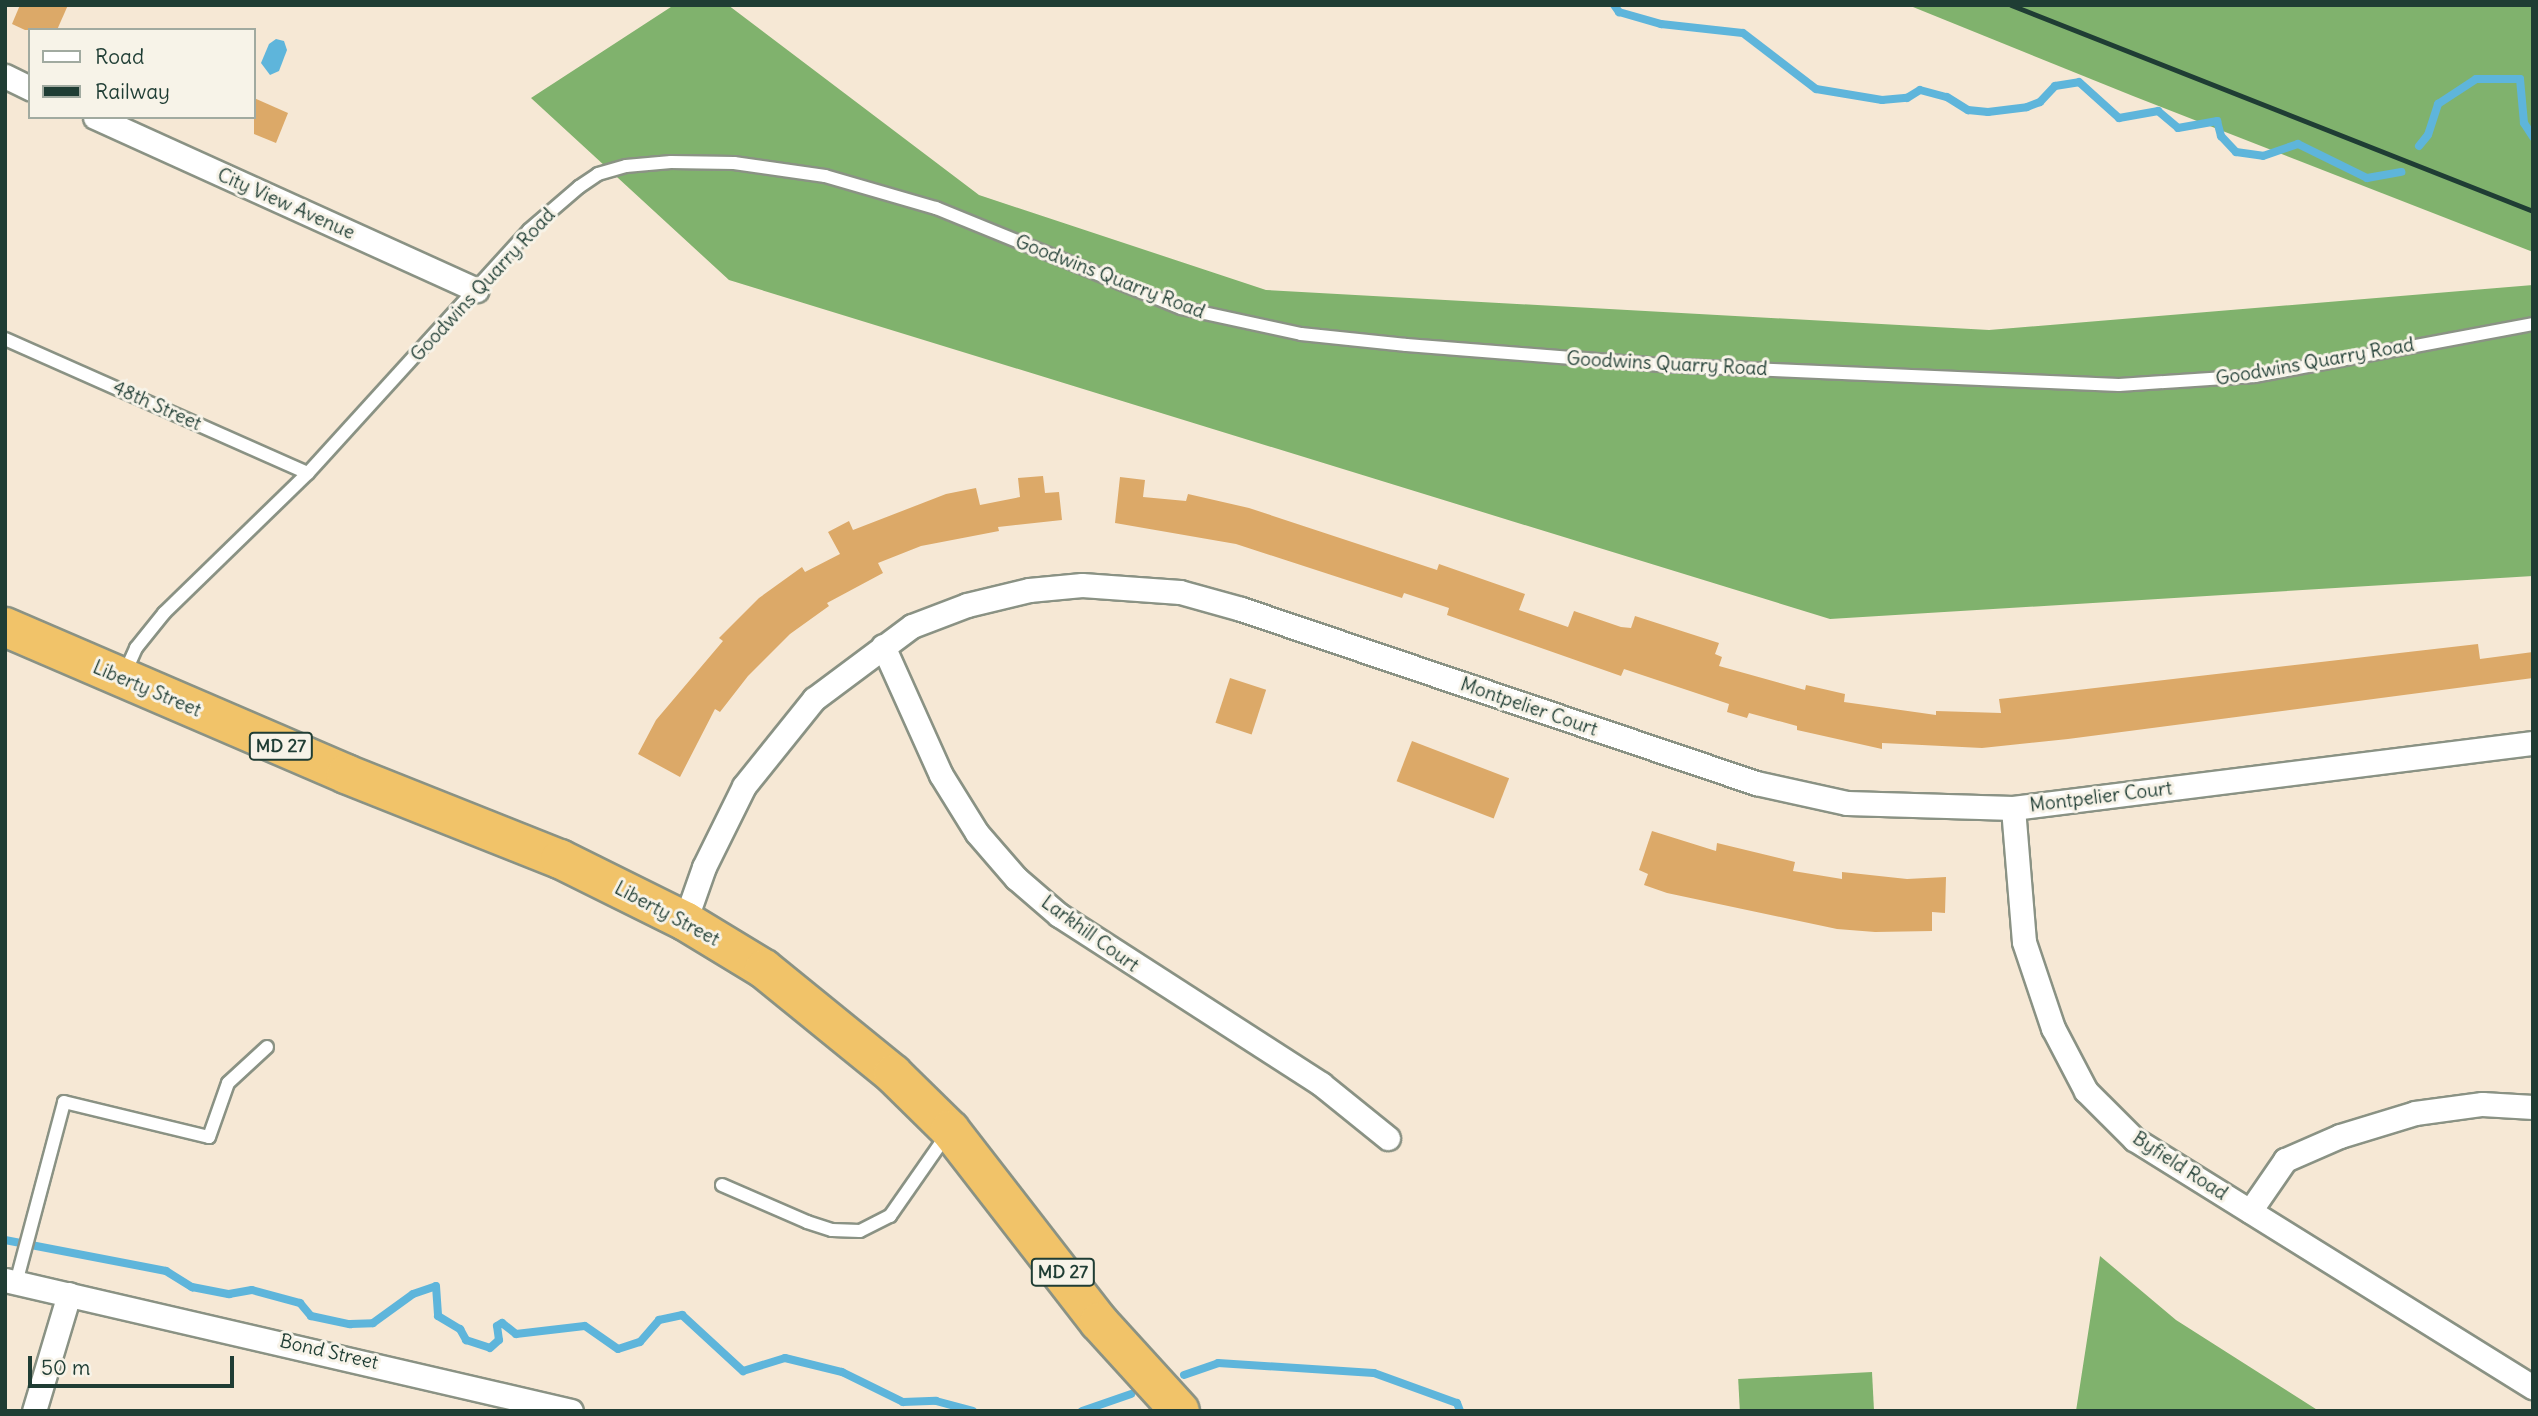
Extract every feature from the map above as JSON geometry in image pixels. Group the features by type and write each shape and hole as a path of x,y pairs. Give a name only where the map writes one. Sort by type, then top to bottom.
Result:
{"highway":[{"name":"Liberty Street","path":"5,627 123,679 560,859 685,921 764,969 824,1014 950,1130 1099,1322 1180,1411"}],"street":[{"path":"5,76 28,87"},
{"name":"City View Avenue","path":"99,119 477,290"},
{"name":"Montpelier Court","path":"685,921 725,821 761,761 814,699 912,626 967,605 1029,590 1082,585 1180,592 1756,783 1847,803 2012,808 2533,743"},
{"name":"Larkhill Court","path":"883,646 941,775 977,833 1016,878 1059,915 1321,1084 1388,1138"},
{"name":"Byfield Road","path":"2012,808 2024,942 2053,1028 2086,1091 2134,1139 2533,1387"},
{"path":"2250,1211 2285,1160 2340,1136 2415,1113 2482,1104 2533,1107"},
{"name":"Bond Street","path":"14,1276 69,1294 571,1411"},
{"path":"34,1411 69,1294"}],"lane":[{"name":"Goodwins Quarry Road","path":"123,679 136,648 164,614 309,473 529,230 598,174 626,166 671,162 734,163 825,176 936,208 1181,308 1301,334 1406,345 1658,365 2119,385 2255,376 2533,324"},
{"name":"48th Street","path":"5,339 309,473"},
{"path":"14,1276 30,1229 64,1102 209,1137 228,1083 267,1047"},
{"path":"722,1185 807,1222 832,1230 860,1231 890,1216 950,1130"}],"green space":[{"path":"674,5 728,5 979,195 1266,290 1989,330 2533,285 2533,576 1830,619 729,280 531,98"},
{"path":"1908,5 2533,5 2533,252 2133,96"},
{"path":"2100,1256 2176,1320 2319,1411 2076,1411"},
{"path":"1872,1372 1874,1411 1740,1411 1738,1379"}],"water":[{"path":"276,39 284,41 287,50 279,71 270,75 261,63 269,44"}],"building":[{"path":"20,5 68,5 58,28 25,30 12,24"},
{"path":"256,99 288,113 276,143 254,134"},
{"path":"1043,476 1045,493 1059,492 1062,520 998,527 999,531 921,546 878,563 883,573 827,603 829,606 790,634 748,676 720,712 715,709 680,777 638,754 656,720 723,641 719,638 759,598 802,567 805,572 840,554 828,532 849,521 853,530 946,494 976,488 980,505 1020,497 1018,478"},
{"path":"1120,477 1145,480 1143,497 1186,501 1188,494 1249,508 1437,570 1439,564 1525,594 1519,610 1568,627 1574,611 1631,628 1635,616 1719,643 1715,654 1722,657 1719,666 1805,690 1806,685 1845,694 1844,702 1936,715 1936,711 2001,713 1999,699 2478,644 2480,659 2533,652 2533,678 2068,739 1982,748 1882,743 1882,749 1797,730 1797,726 1749,713 1747,718 1727,712 1729,704 1624,669 1621,676 1447,615 1449,608 1404,593 1402,598 1236,544 1115,523"},
{"path":"1230,678 1266,690 1252,734 1215,723"},
{"path":"1412,741 1509,778 1494,818 1397,781"},
{"path":"1652,831 1716,851 1717,843 1795,862 1793,871 1842,879 1842,872 1907,879 1946,877 1945,913 1932,912 1932,931 1875,932 1837,929 1667,893 1644,885 1648,874 1639,870"}],"waterway":[{"path":"1614,5 1619,12 1661,24 1743,33 1816,89 1882,100 1907,98 1920,90 1947,97 1968,110 1988,112 2027,107 2040,102 2055,86 2079,82 2119,118 2158,111 2178,128 2217,121 2221,136 2236,152 2263,156 2298,144 2367,178 2401,172"},
{"path":"2419,146 2428,135 2438,104 2476,79 2520,79 2524,123 2533,137"},
{"path":"5,1240 166,1271 192,1287 229,1294 252,1290 300,1303 311,1316 350,1324 373,1323 413,1294 436,1286 438,1316 460,1329 466,1340 490,1348 499,1340 497,1326 502,1323 516,1334 585,1326 618,1349 640,1342 659,1320 682,1315 743,1371 785,1358 842,1372 903,1402 936,1401 973,1411"},
{"path":"1184,1375 1218,1363 1374,1373 1457,1403 1460,1411"},
{"path":"1082,1411 1131,1394"}],"railway":[{"path":"2011,5 2533,211"}]}
